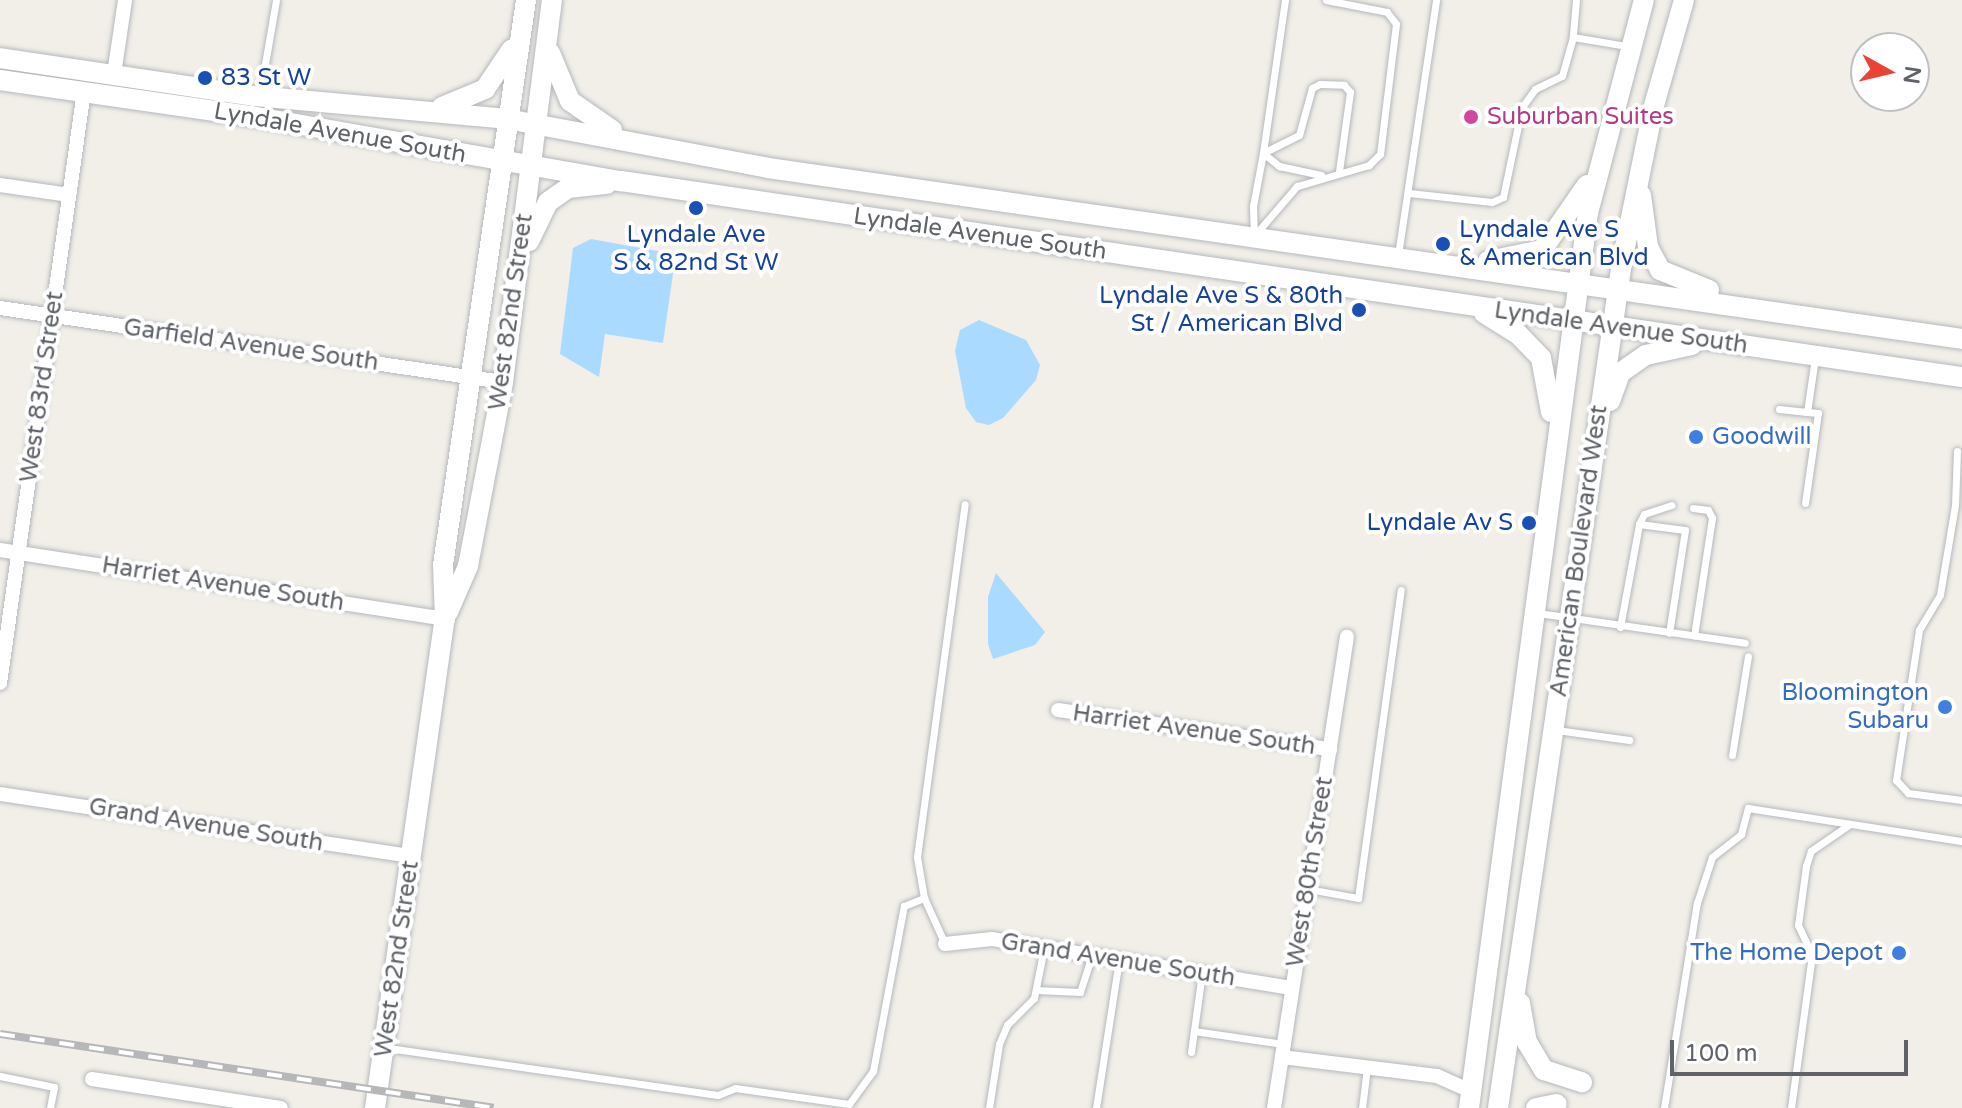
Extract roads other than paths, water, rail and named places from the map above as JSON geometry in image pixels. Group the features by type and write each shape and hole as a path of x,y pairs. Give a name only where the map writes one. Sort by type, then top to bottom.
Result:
{"main road":[{"name":"West 82nd Street","path":"375,1108 445,619 443,565 474,378 501,160 526,0"},
{"name":"West 82nd Street","path":"445,619 468,566 503,382 549,48 552,0"},
{"name":"American Boulevard West","path":"1470,1100 1536,613 1554,441 1578,282 1599,164 1644,0"},
{"name":"American Boulevard West","path":"1498,1108 1617,288 1642,160 1684,0"},
{"path":"433,110 485,89 520,35"},
{"path":"549,48 562,90 578,111 626,138"},
{"name":"Lyndale Avenue South","path":"0,58 260,96 507,119 626,138 768,168 1962,339"},
{"name":"Lyndale Avenue South","path":"0,80 84,91 621,181 1962,377"},
{"path":"1642,160 1641,213 1648,247 1660,270 1749,307"},
{"path":"1472,267 1542,250 1566,221 1599,164"},
{"path":"517,271 548,202 568,188 621,181"},
{"path":"1473,307 1518,334 1541,358 1549,386 1554,441"},
{"path":"1594,446 1620,373 1646,355 1716,342"},
{"path":"1517,987 1527,1042 1544,1070 1582,1082"},
{"path":"1536,1108 1557,1104"}],"street":[{"path":"114,74 125,0"},
{"name":"West 83rd Street","path":"0,683 84,91"},
{"path":"0,185 69,195"},
{"name":"Garfield Avenue South","path":"0,308 503,382"},
{"name":"Harriet Avenue South","path":"0,550 445,619"},
{"name":"West 80th Street","path":"1274,1108 1347,637"},
{"name":"Harriet Avenue South","path":"1058,710 1330,749"},
{"name":"Grand Avenue South","path":"0,794 412,856"},
{"name":"Grand Avenue South","path":"945,944 992,939 1292,988"},
{"path":"1282,1050 1367,1067 1437,1076 1474,1069"},
{"path":"1437,1076 1470,1100"},
{"path":"92,1079 281,1108"}],"lane":[{"path":"260,96 276,0"},
{"path":"1254,236 1253,206 1285,0"},
{"path":"1254,236 1297,186 1323,175 1369,165 1380,154 1396,24 1387,12 1326,0"},
{"path":"1398,257 1436,0"},
{"path":"1409,193 1492,202 1503,197 1522,107 1535,89 1562,76 1573,37 1576,0"},
{"path":"1573,37 1630,47"},
{"path":"1263,153 1304,129 1314,85 1344,85 1350,94 1339,171"},
{"path":"1263,153 1279,166 1323,175"},
{"path":"1807,412 1815,356"},
{"path":"1779,409 1818,413 1805,503"},
{"path":"1957,451 1955,505 1940,595 1919,630 1896,780 1908,793 1962,800"},
{"path":"945,944 924,898 918,834 965,504"},
{"path":"1620,627 1639,524 1644,514 1672,505"},
{"path":"1693,508 1708,510 1712,518 1694,636"},
{"path":"1639,524 1685,530 1669,633"},
{"path":"1308,889 1358,898 1401,590"},
{"path":"1536,613 1745,643"},
{"path":"1732,755 1748,656"},
{"path":"1552,729 1629,740"},
{"path":"1664,1108 1697,903 1712,857 1741,834 1748,808 1962,841"},
{"path":"1791,1108 1812,955 1798,925 1806,866 1811,851 1850,824"},
{"path":"384,1048 718,1095 735,1088 849,1104 873,1071 904,906 924,898"},
{"path":"989,1108 1003,1035 1036,990 1044,948"},
{"path":"1036,990 1080,992 1092,956"},
{"path":"1096,1108 1119,960"},
{"path":"1191,1052 1202,973"},
{"path":"1194,1031 1282,1050"},
{"path":"1362,1108 1367,1067"},
{"path":"0,1076 54,1087 50,1108"}],"water":[{"path":"591,239 668,253 674,267 663,343 605,334 599,377 560,354 573,248"},
{"path":"979,320 1026,340 1040,365 1036,380 1003,418 989,425 976,422 966,408 955,351 960,330"},
{"path":"996,573 1045,632 1035,645 993,659 988,644 988,597"}],"railway":[{"path":"0,1034 493,1108"}],"place":[{"name":"83 St W","path":"205,78"},
{"name":"Suburban Suites","path":"1471,117"},
{"name":"Lyndale Ave S & 82nd St W","path":"696,208"},
{"name":"Lyndale Ave S & American Blvd","path":"1443,244"},
{"name":"Lyndale Ave S & 80th St / American Blvd","path":"1359,310"},
{"name":"Goodwill","path":"1696,437"},
{"name":"Lyndale Av S","path":"1529,523"},
{"name":"Bloomington Subaru","path":"1945,707"},
{"name":"The Home Depot","path":"1899,953"}]}
